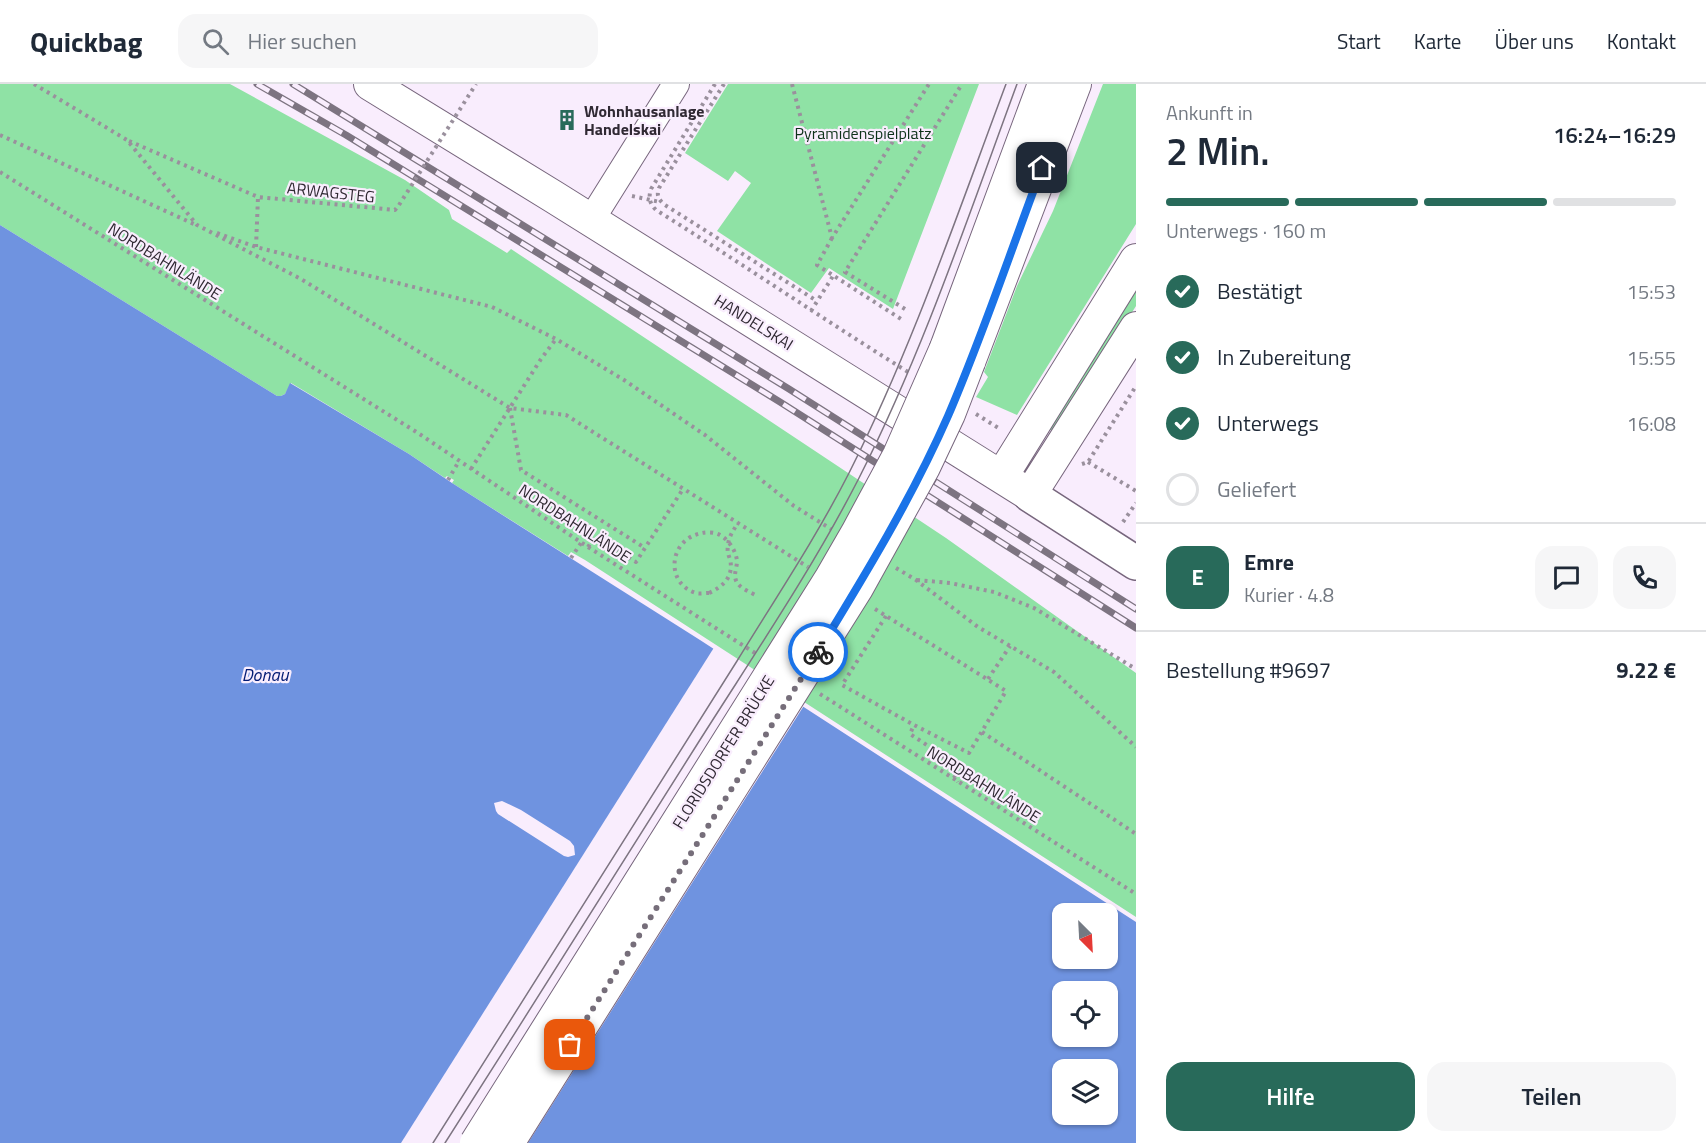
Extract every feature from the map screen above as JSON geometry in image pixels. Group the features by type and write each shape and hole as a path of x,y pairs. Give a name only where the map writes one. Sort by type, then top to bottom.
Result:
{"highway":[{"name":"HANDELSKAI","path":"1030,495 1136,563"}],"main road":[{"name":"HANDELSKAI","path":"370,84 1030,495"},
{"path":"958,355 1044,84"},
{"path":"958,355 1075,84"},
{"path":"1002,476 1136,260"},
{"path":"1030,495 1136,328"},
{"name":"FLORIDSDORFER BRÜCKE","path":"476,1143 831,578 958,355"},
{"name":"FLORIDSDORFER BRÜCKE","path":"508,1143 857,588 924,467 949,414 958,355"}],"street":[{"path":"591,220 676,84"}],"path":[{"path":"34,84 126,140 197,225 256,248 492,307 556,339 624,380 705,435 794,506 835,531"},
{"name":"ARWAGSTEG","path":"126,140 258,196 394,210 476,84"},
{"path":"716,84 651,189 649,200 652,206 811,311 833,276"},
{"path":"724,84 659,188 658,198 665,205 817,301"},
{"path":"792,84 832,238"},
{"path":"901,319 817,266 832,238 929,84"},
{"path":"905,309 845,272 962,84"},
{"path":"0,135 197,225 302,279 510,408 566,415 817,573"},
{"name":"NORDBAHNLÄNDE","path":"0,172 388,414 581,543 758,655"},
{"path":"256,248 258,196"},
{"path":"471,469 556,339"},
{"path":"1136,386 1088,462 1136,490"},
{"path":"510,408 521,470 645,548"},
{"path":"448,480 459,461"},
{"path":"588,547 595,536 636,562 683,489"},
{"path":"1123,523 1136,503"},
{"path":"738,524 730,536 728,545 727,553 730,561 730,574 724,584 709,593 696,593 684,586 674,566 681,543 692,534 706,532 720,535 730,543 735,552 737,563 735,574 738,583 757,596"},
{"path":"571,558 581,543"},
{"path":"896,568 916,580 978,627 1054,672 1136,747"},
{"path":"916,580 950,583 994,592 1024,604 1136,669"},
{"path":"866,603 1006,691 969,753 842,685 886,616"},
{"path":"988,679 1010,646"},
{"name":"NORDBAHNLÄNDE","path":"818,693 1136,894"},
{"path":"914,724 910,734 942,755 958,782"},
{"path":"982,732 1136,834"}],"green space":[{"path":"0,84 230,84 405,180 449,210 452,219 507,253 511,249 946,538 1136,673 1136,917 1118,905 1118,903 1114,903 585,560 571,552 568,556 452,483 454,480 447,476 445,478 291,383 285,394 277,396 0,225"},
{"name":"Pyramidenspielplatz","path":"728,84 979,84 893,309 829,268 811,293 717,231 751,183 735,171 728,181 685,153"},
{"path":"1103,84 1136,84 1136,224 1017,415 976,397 988,377 984,372 1017,286 1053,211"},
{"path":"1136,291 1136,306 1056,432 1048,429"}],"water":[{"name":"Donau","path":"0,225 277,396 285,394 290,383 409,454 1107,903 1052,903 1052,969 1118,969 1118,910 1136,922 1136,1143 0,1143","holes":["502,801 521,810 570,841 574,846 575,855 564,856 498,814 494,803"]}],"pier":[{"path":"715,646 805,704 528,1143 401,1143"}],"tram line":[{"path":"433,1143 737,661 809,545 849,473 913,330 1006,84"},
{"path":"445,1143 782,612 841,512 904,382 1017,84"}],"railway":[{"path":"257,84 346,135 780,402 1136,628"},
{"path":"293,84 789,389 1136,609"}],"way so far":[{"path":"570,1045 818,652"}],"place":[{"name":"Wohnhausanlage Handelskai","path":"567,120"}],"route":[{"path":"818,652 903,508 949,414 1042,168"}]}
